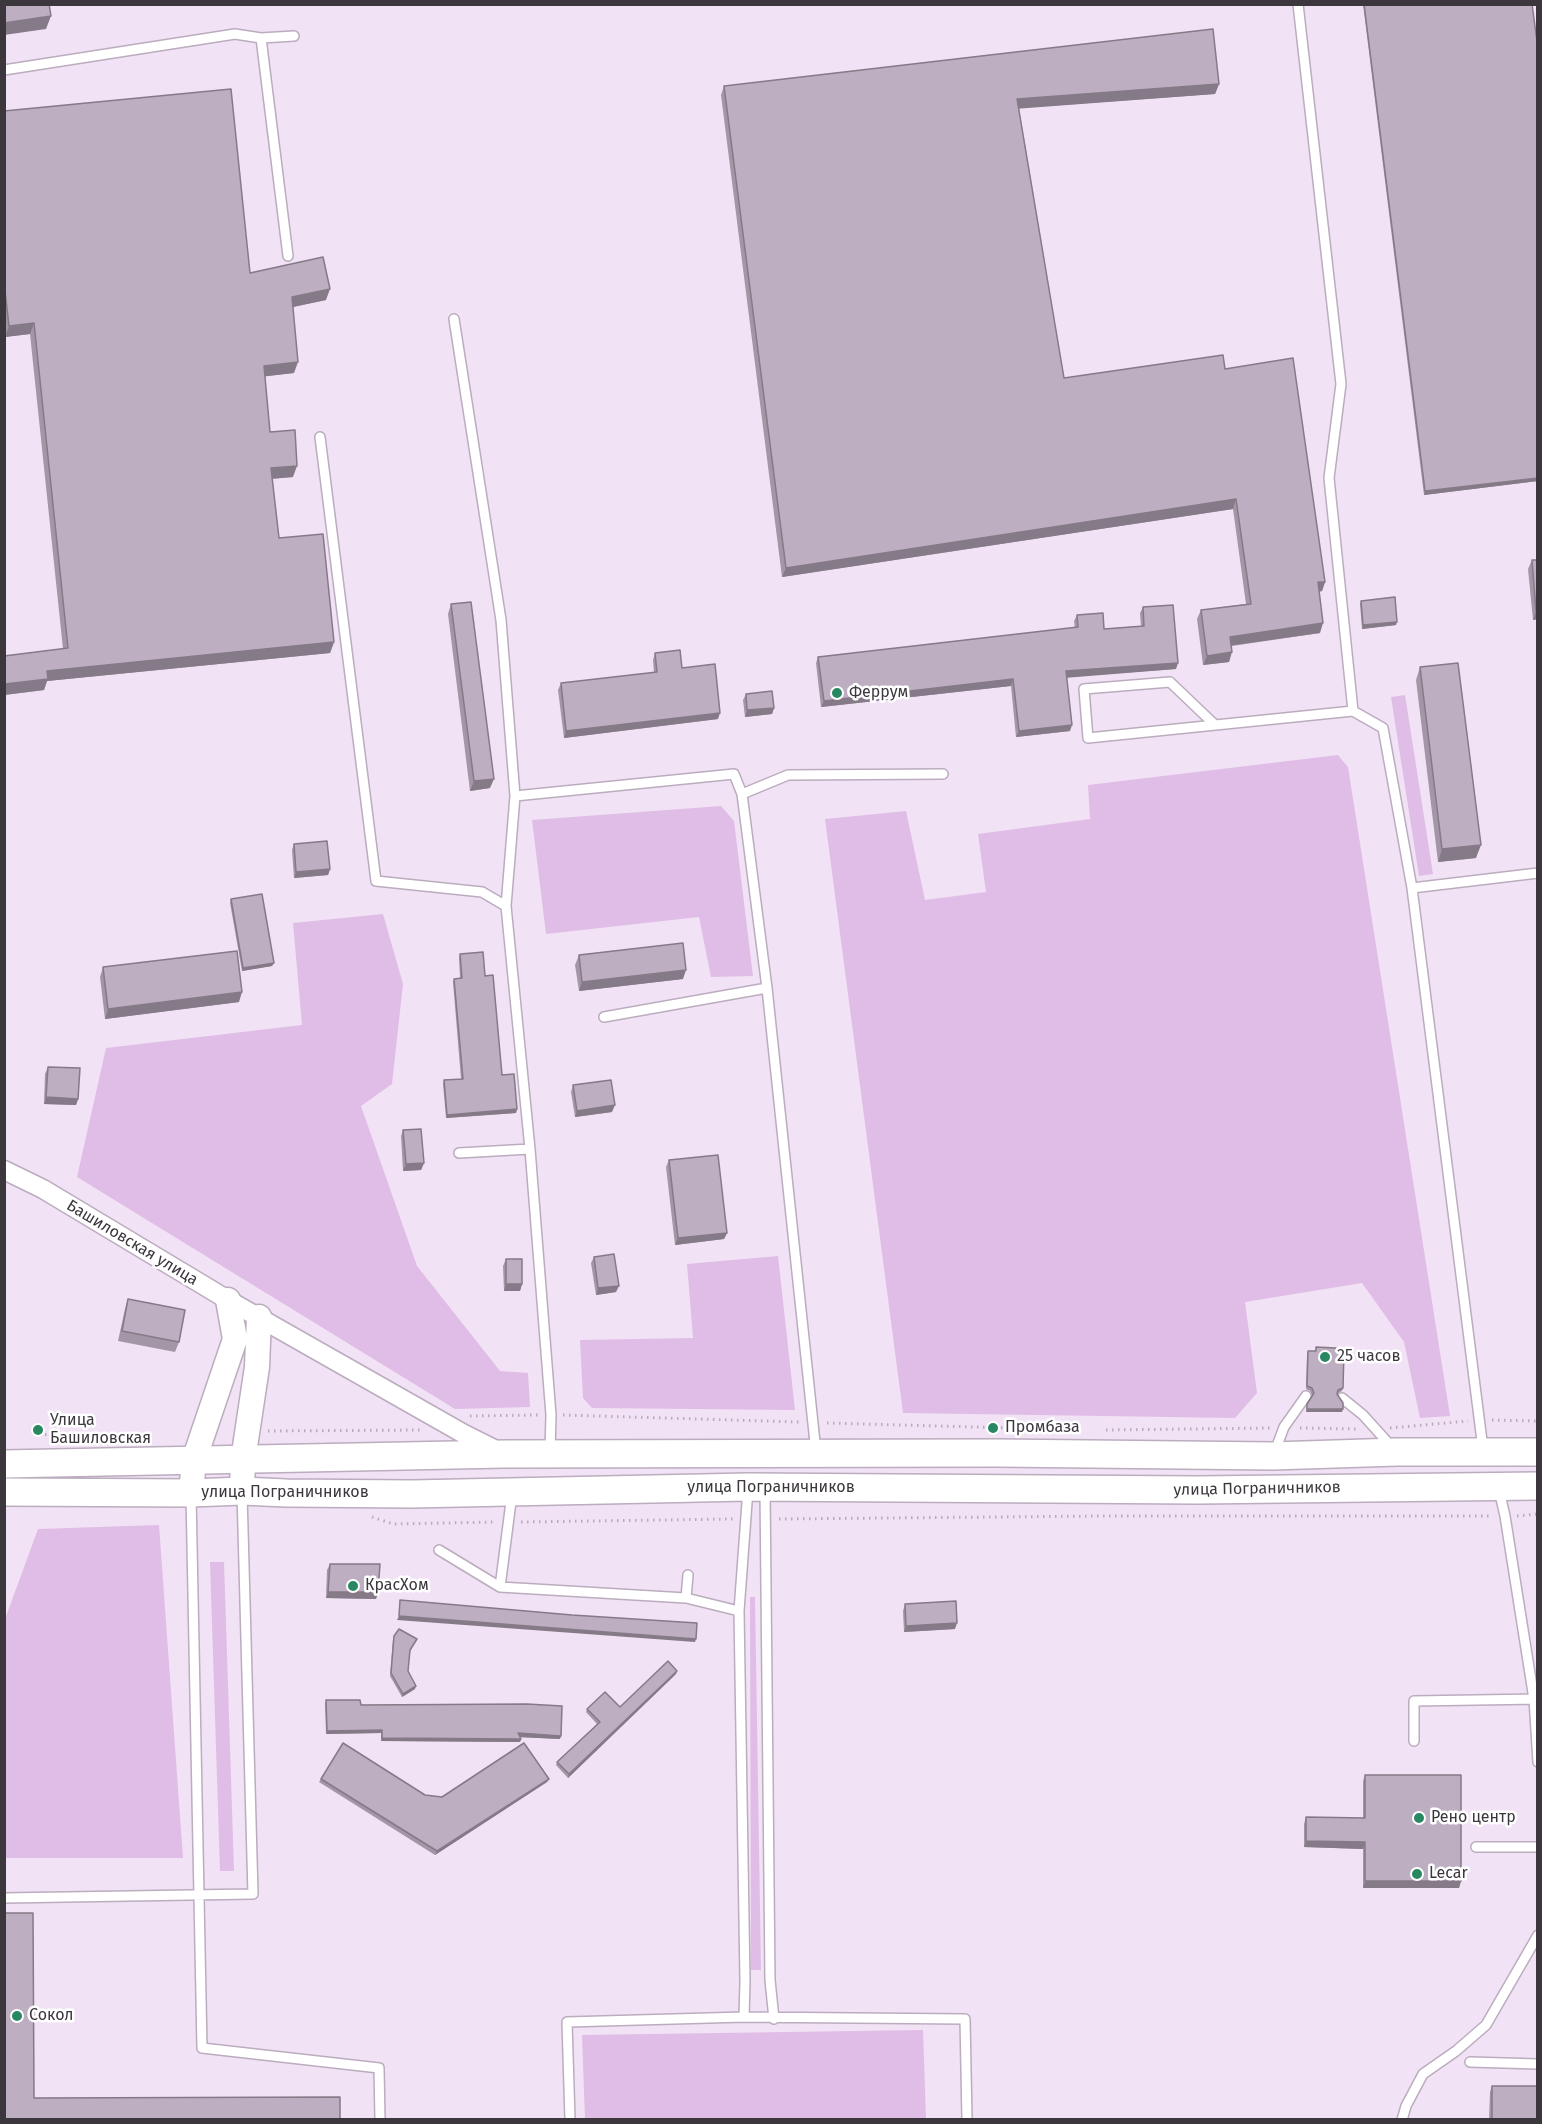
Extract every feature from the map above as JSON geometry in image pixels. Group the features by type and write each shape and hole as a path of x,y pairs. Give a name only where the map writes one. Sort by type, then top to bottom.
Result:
{"main road":[{"path":"191,1493 194,1460 235,1339 228,1299"},
{"path":"242,1491 243,1460 257,1366 259,1317"},
{"name":"улица Пограничников","path":"4,1464 550,1454 1039,1453 1273,1456 1397,1452 1538,1452"},
{"path":"1039,1453 1058,1459 1070,1473 1066,1482 1051,1488"},
{"path":"1159,1455 1143,1464 1141,1471 1144,1479 1159,1489"},
{"name":"улица Пограничников","path":"4,1492 242,1491 378,1494 756,1487 1198,1490 1538,1486"}],"street":[{"name":"Башиловская улица","path":"4,1170 52,1195 454,1429 505,1455"}],"lane":[{"path":"1298,4 1341,384 1329,478 1353,711"},
{"path":"4,70 235,34 261,38 294,36"},
{"path":"261,38 288,256"},
{"path":"454,319 501,620 515,796 506,906 530,1149 551,1415 550,1454"},
{"path":"320,437 376,881 482,892 506,906"},
{"path":"1214,724 1170,682 1084,689 1088,738 1353,711 1383,728 1412,888 1483,1452"},
{"path":"515,796 734,774 742,794 767,988 817,1454"},
{"path":"742,794 788,775 943,774"},
{"path":"1412,888 1538,873"},
{"path":"604,1017 767,988"},
{"path":"459,1153 530,1149"},
{"path":"1273,1456 1284,1427 1306,1396"},
{"path":"1342,1398 1363,1415 1397,1452"},
{"path":"1498,1485 1536,1699 1538,1762"},
{"path":"744,2018 739,1611 747,1519 756,1487"},
{"path":"756,1487 765,1519 770,1980 774,2019"},
{"path":"4,1898 254,1894 242,1491"},
{"path":"500,1587 513,1492"},
{"path":"191,1493 202,2048 379,2068 380,2120"},
{"path":"439,1550 500,1587 686,1598 739,1611"},
{"path":"686,1598 688,1575"},
{"path":"1414,1741 1414,1701 1536,1699"},
{"path":"1476,1847 1538,1847"},
{"path":"1402,2120 1406,2106 1423,2074 1456,2051 1486,2025 1538,1935"},
{"path":"570,2120 567,2022 744,2018 965,2019 967,2120"},
{"path":"1470,2062 1538,2064"}],"path":[{"path":"363,1514 393,1524 747,1519"},
{"path":"765,1519 1538,1514"}],"shaded area":[{"path":"1405,695 1433,874 1419,876 1391,697"},
{"path":"1338,755 1348,767 1450,1416 1420,1418 1404,1342 1362,1283 1245,1302 1257,1393 1235,1418 903,1413 825,819 906,811 925,900 986,892 978,834 1090,819 1088,785"},
{"path":"721,806 734,821 753,976 711,977 699,917 546,934 532,820"},
{"path":"383,914 403,984 392,1084 361,1106 417,1266 500,1371 528,1373 530,1407 455,1409 77,1177 106,1048 302,1025 293,923"},
{"path":"778,1256 795,1410 592,1408 583,1398 580,1340 693,1338 687,1264"},
{"path":"159,1525 183,1858 5,1858 5,1619 38,1529"},
{"path":"210,1562 224,1562 234,1871 220,1871"},
{"path":"750,1597 755,1597 761,1970 751,1970"},
{"path":"923,2030 926,2119 585,2119 582,2035"}],"building":[{"path":"4,4 49,4 51,16 4,23"},
{"path":"1364,4 1532,4 1538,49 1538,478 1425,491"},
{"path":"1213,29 1219,84 1017,99 1064,378 1223,355 1225,369 1293,358 1325,582 1318,582 1323,623 1230,637 1232,652 1207,656 1201,610 1251,604 1236,499 786,568 724,86"},
{"path":"231,89 250,273 323,257 330,289 292,297 298,362 264,366 270,432 295,430 297,466 271,468 279,538 323,534 334,642 47,671 48,679 5,684 4,656 68,648 34,323 9,326 4,282 4,111"},
{"path":"1532,560 1538,560 1538,611 1536,611"},
{"path":"1395,597 1397,622 1363,625 1361,601"},
{"path":"471,602 494,779 474,781 451,604"},
{"path":"1173,605 1178,663 1066,671 1072,725 1019,731 1013,679 824,701 818,657 1078,627 1077,615 1103,613 1104,629 1144,626 1143,607"},
{"path":"680,650 682,668 715,664 720,713 566,731 561,683 657,672 655,653"},
{"path":"1458,663 1481,845 1442,849 1420,667"},
{"path":"772,691 774,708 747,710 746,694"},
{"path":"327,841 330,869 296,872 294,844"},
{"path":"262,894 274,963 243,968 231,899"},
{"path":"683,943 686,970 582,982 579,955"},
{"path":"237,951 242,992 108,1009 103,967"},
{"path":"483,952 485,976 493,975 502,1075 514,1074 517,1109 447,1115 444,1080 463,1079 454,979 462,978 460,954"},
{"path":"48,1067 80,1068 78,1099 46,1097"},
{"path":"611,1080 615,1105 577,1111 573,1085"},
{"path":"421,1129 424,1163 406,1164 403,1130"},
{"path":"718,1155 727,1233 678,1238 669,1160"},
{"path":"614,1254 619,1286 598,1288 594,1257"},
{"path":"506,1259 522,1259 522,1284 506,1284"},
{"path":"128,1299 185,1310 179,1342 122,1331"},
{"path":"1316,1347 1336,1348 1336,1351 1344,1351 1343,1388 1338,1390 1337,1394 1343,1403 1343,1409 1307,1409 1307,1404 1314,1393 1312,1388 1307,1386 1308,1351 1316,1351"},
{"path":"330,1564 380,1564 378,1592 328,1592"},
{"path":"400,1600 697,1623 696,1639 399,1616"},
{"path":"956,1601 957,1623 906,1626 905,1604"},
{"path":"399,1629 417,1639 410,1650 408,1671 416,1686 403,1694 391,1673 394,1636"},
{"path":"668,1661 677,1671 569,1774 557,1762 600,1722 587,1709 605,1692 620,1707"},
{"path":"326,1700 360,1700 361,1705 527,1704 562,1706 561,1736 518,1733 521,1739 382,1738 382,1730 327,1731"},
{"path":"343,1743 425,1795 442,1797 524,1743 549,1779 437,1851 321,1779"},
{"path":"1365,1775 1461,1775 1461,1881 1365,1881 1365,1842 1306,1841 1306,1817 1365,1818"},
{"name":"Сокол","path":"4,1913 33,1913 34,2098 340,2097 340,2120 4,2120"},
{"path":"1492,2086 1538,2086 1538,2120 1492,2120"}],"place":[{"name":"Феррум","path":"837,693"},
{"name":"25 часов","path":"1325,1357"},
{"name":"Промбаза","path":"993,1428"},
{"name":"Улица Башиловская","path":"38,1430"},
{"name":"КрасХом","path":"353,1586"},
{"name":"Рено центр","path":"1419,1818"},
{"name":"Lecar","path":"1417,1874"},
{"name":"Сокол","path":"17,2016"}]}
